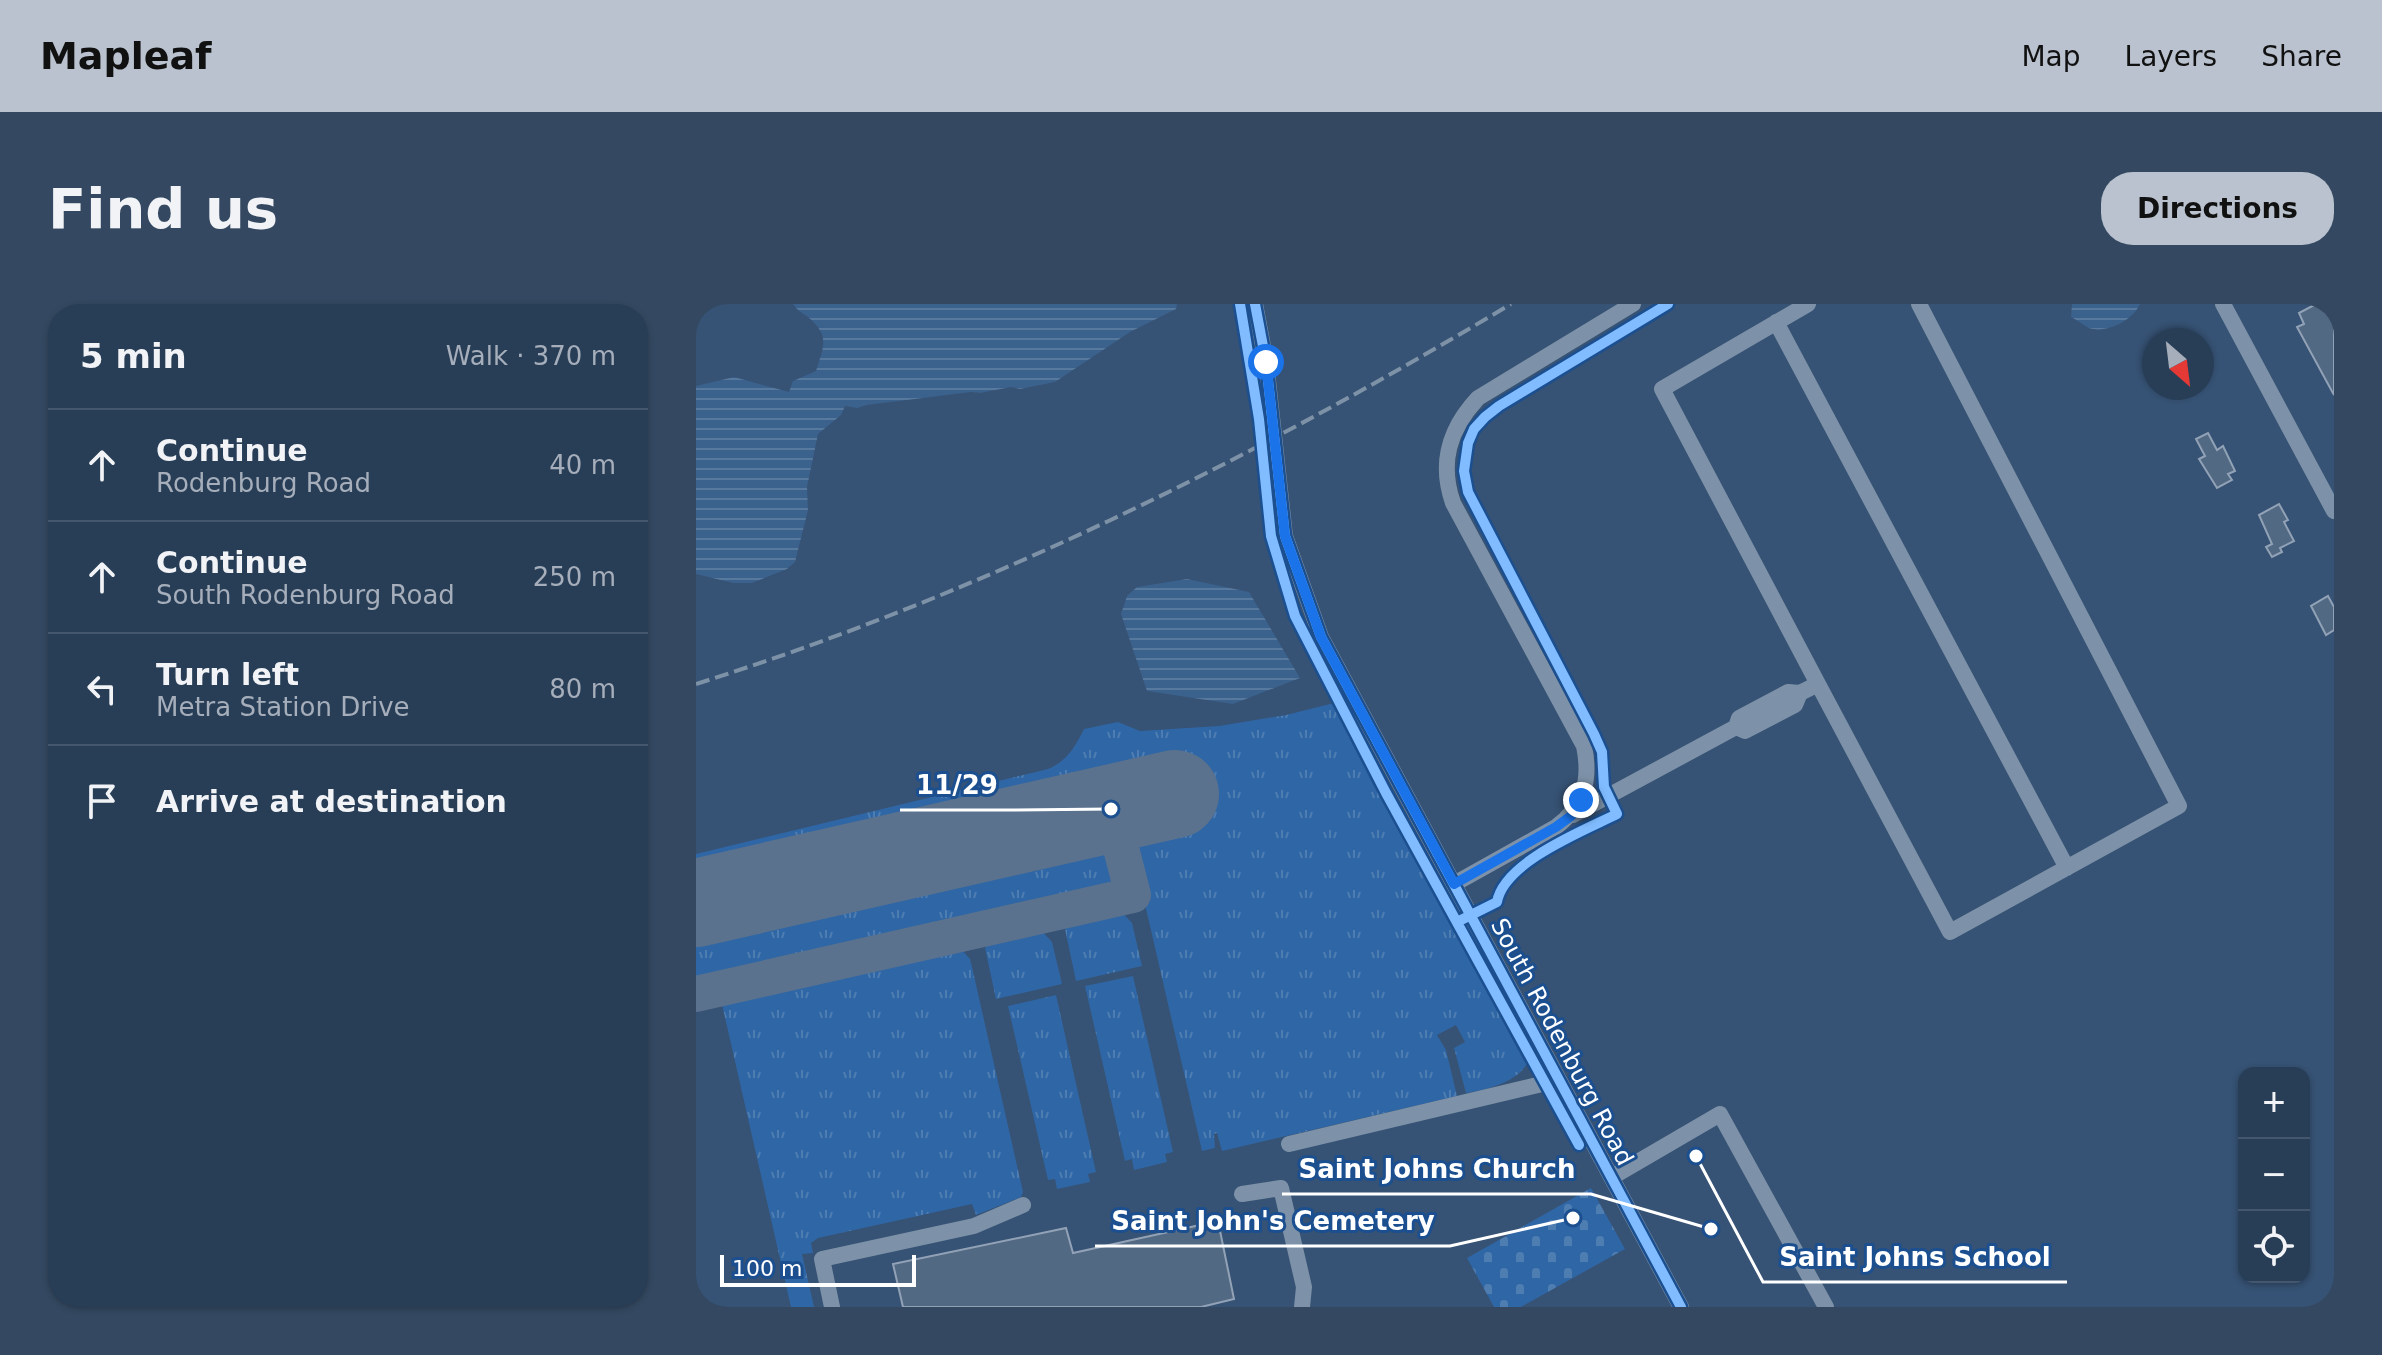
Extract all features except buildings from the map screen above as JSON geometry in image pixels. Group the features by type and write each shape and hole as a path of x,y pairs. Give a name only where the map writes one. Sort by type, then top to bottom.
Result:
{"street":[{"name":"South Rodenburg Road","path":"1255,304 1266,362 1285,536 1321,637 1681,1307"},
{"path":"1571,816 1581,800 1586,780 1584,746 1453,503 1446,484 1445,464 1456,428 1478,398 1633,304"},
{"path":"1808,304 1662,389 1950,932 2179,806 1919,304"},
{"path":"2223,304 2334,511"},
{"path":"1776,322 2067,868"},
{"path":"1454,884 1571,816 1736,727 1745,731 1795,705 1800,693 1818,684"},
{"path":"1289,1144 1559,1080"},
{"path":"1612,1177 1720,1114 1826,1307"},
{"path":"1242,1194 1281,1188 1304,1287 1302,1307"},
{"path":"832,1307 822,1259 974,1226 1023,1205"}],"green space":[{"path":"1338,702 1530,1054 1522,1070 1506,1082 1466,1093 1454,1048 1465,1042 1456,1025 1437,1035 1446,1050 1457,1096 1222,1151 1217,1133 1214,1134 1215,1148 1202,1151 1129,835 1187,822 1174,763 696,872 696,854 1048,769 1070,753 1084,729 1118,722 1140,731 1219,726 1286,715"},
{"path":"1086,846 1101,851 1111,860 1114,873 1109,888 696,982 696,934"},
{"path":"1120,910 1132,923 1142,966 1076,981 1065,929 1075,920"},
{"path":"1040,929 1052,942 1062,984 996,999 985,948 995,939"},
{"path":"946,948 960,948 970,959 1023,1192 1021,1197 976,1215 972,1204 818,1238 811,1243 813,1253 802,1254 814,1307 791,1307 721,1000"},
{"path":"1133,976 1173,1152 1165,1154 1167,1162 1134,1170 1132,1159 1125,1161 1085,986"},
{"path":"1056,995 1096,1172 1088,1174 1090,1182 1057,1189 1055,1179 1048,1180 1008,1006"},
{"path":"1591,1188 1625,1249 1521,1307 1494,1307 1467,1258"}],"shaded area":[{"path":"793,304 1177,304 1176,309 1130,332 1055,382 857,408 845,406 841,415 818,434 807,487 808,510 795,562 787,569 752,583 733,583 696,574 696,386 734,377 789,392 793,381 816,371 823,347 820,330"},
{"path":"2072,304 2140,304 2132,315 2119,324 2096,329 2071,317"},
{"path":"1187,579 1249,592 1300,678 1233,704 1147,691 1121,614 1127,596 1137,587"}],"taxiway":[{"path":"696,994 1133,895 1111,809"}],"runway":[{"path":"696,903 1175,794"}],"railway":[{"path":"696,684 909,608 1115,518 1314,416 1511,304"}],"cycle path":[{"path":"1240,304 1259,419 1271,536 1295,616 1386,793 1579,1145"},
{"path":"1255,304 1266,362 1285,536 1321,637 1681,1307"},
{"path":"1461,920 1497,902 1503,887 1529,861 1617,814 1604,787 1602,752 1594,734 1468,492 1464,471 1468,443 1474,429 1499,406 1668,304"}],"place":[{"name":"11/29","path":"1111,809"},
{"name":"Saint Johns School","path":"1696,1156"},
{"name":"Saint John's Cemetery","path":"1573,1218"},
{"name":"Saint Johns Church","path":"1711,1229"}],"route":[{"path":"1266,362 1285,536 1321,637 1454,884 1556,827 1571,816 1581,800"}]}
